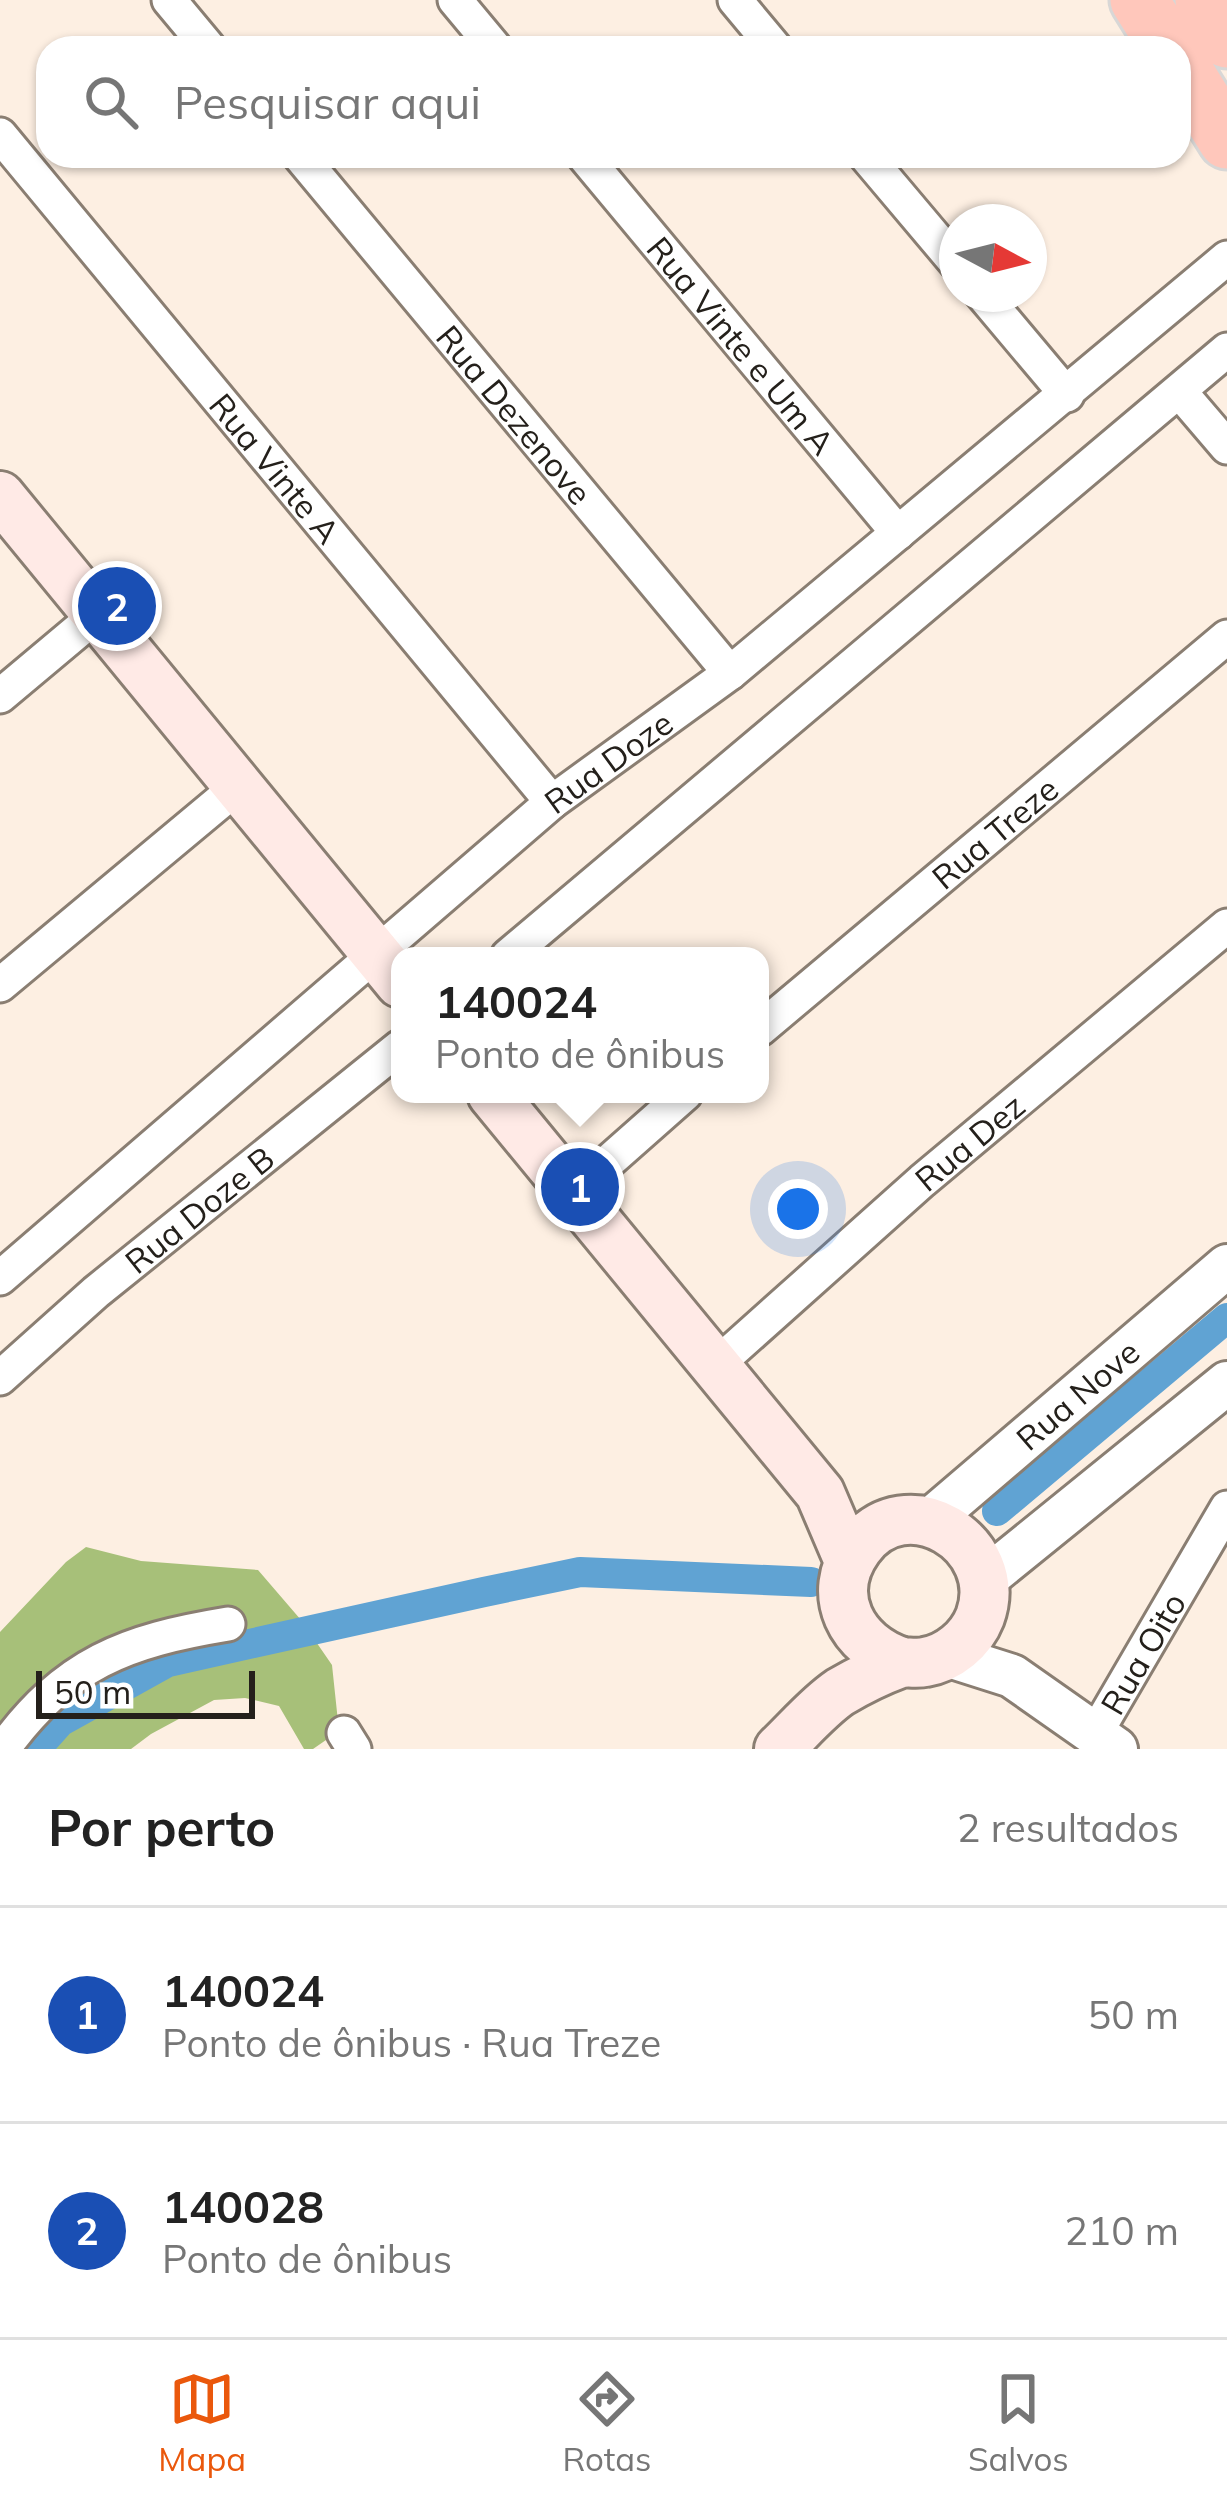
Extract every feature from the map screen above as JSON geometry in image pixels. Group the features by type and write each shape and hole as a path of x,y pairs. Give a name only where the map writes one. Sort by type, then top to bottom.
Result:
{"highway":[{"path":"1139,0 1162,36"},
{"path":"1204,0 1227,39"},
{"path":"1191,83 1227,140"}],"main road":[{"path":"0,496 387,967"},
{"path":"499,1103 865,1545"},
{"path":"779,1749 838,1693 953,1630 978,1560 949,1529 929,1521 904,1520 865,1545 842,1582 850,1625 881,1655 953,1630"},
{"path":"838,1693 850,1625"}],"street":[{"path":"169,0 199,36"},
{"path":"455,0 485,36"},
{"path":"735,0 766,36"},
{"name":"Rua Vinte A","path":"0,135 552,802"},
{"name":"Rua Dezenove","path":"310,168 730,673"},
{"name":"Rua Vinte e Um A","path":"594,168 898,533"},
{"path":"876,168 939,243"},
{"name":"Rua Doze","path":"407,947 552,802 730,673 1227,258"},
{"path":"997,312 1067,395"},
{"path":"519,947 1227,350"},
{"path":"1180,392 1227,447"},
{"path":"0,696 99,613"},
{"name":"Rua Treze","path":"769,1020 1227,638"},
{"path":"0,985 241,784"},
{"name":"Rua Dez","path":"715,1366 922,1180 1227,926"},
{"name":"Rua Doze","path":"0,1278 387,967"},
{"name":"Rua Doze B","path":"0,1378 96,1292 391,1054"},
{"path":"573,1193 675,1103"},
{"name":"Rua Nove","path":"929,1521 1227,1266"},
{"path":"1105,1742 953,1630 1227,1383"},
{"name":"Rua Oito","path":"1105,1742 1227,1508"},
{"path":"2,1749 59,1684 120,1649 164,1634 228,1624"}],"green space":[{"path":"86,1547 141,1561 258,1570 332,1665 339,1731 313,1749 304,1749 279,1706 245,1698 214,1700 131,1749 0,1749 0,1632"}],"waterway":[{"path":"997,1511 1227,1318"},
{"path":"36,1749 60,1722 168,1662 484,1592 580,1572 811,1582"}],"place":[{"name":"140028","path":"117,606"},
{"name":"140024","path":"580,1187"}]}
